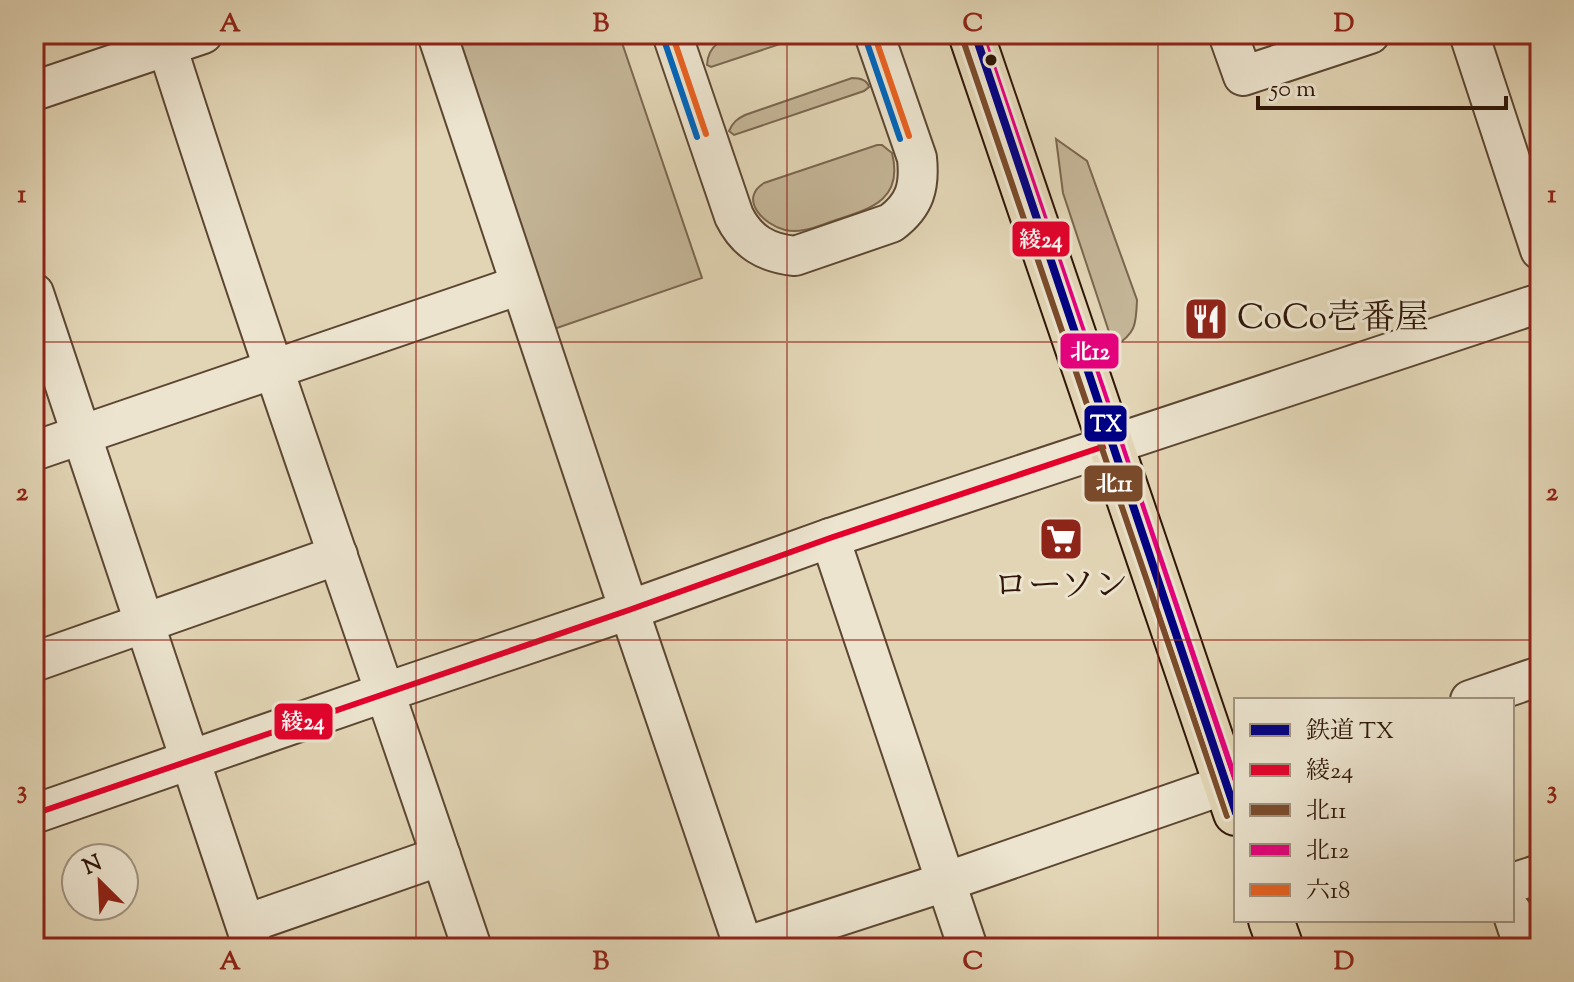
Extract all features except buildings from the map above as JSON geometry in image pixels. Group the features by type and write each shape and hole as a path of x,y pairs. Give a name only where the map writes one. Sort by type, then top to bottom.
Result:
{"main road":[{"path":"971,34 1233,793"},
{"path":"1272,922 1281,948"}],"street":[{"path":"34,91 203,34"},
{"path":"437,34 744,947 1233,793"},
{"path":"672,34 740,228 763,249 795,256 891,223 903,214 917,187 917,158 874,34"},
{"path":"1228,34 1243,76 1370,34"},
{"path":"1469,34 1540,250"},
{"path":"167,46 274,371 472,948"},
{"path":"34,451 520,285"},
{"path":"34,814 830,538 1540,303"},
{"path":"36,308 250,936 441,856"},
{"path":"830,538 968,948"},
{"path":"34,662 338,555"},
{"path":"1476,698 1540,676"},
{"path":"1514,882 1540,874"},
{"path":"1514,918 1524,948"}],"shaded area":[{"path":"453,34 619,34 702,278 554,329"},
{"path":"740,34 810,34 711,67 707,65 713,47 722,40"},
{"path":"852,78 865,81 869,87 734,135 729,131 745,115"},
{"path":"1056,139 1087,161 1137,300 1133,328 1114,347 1063,193"},
{"path":"877,145 892,153 893,182 888,192 871,207 797,231 769,223 757,211 753,196 764,183"}],"rail line":[{"name":"TX","path":"975,34 1234,807"}],"transit line":[{"name":"六18","path":"672,34 706,134"},
{"name":"六18","path":"874,34 909,136"},
{"name":"綾24","path":"971,34 1111,444"},
{"name":"北12","path":"982,34 1234,776"},
{"path":"663,37 697,137"},
{"path":"865,37 900,139"},
{"name":"北11","path":"962,37 1227,816"},
{"name":"綾24","path":"34,814 1111,444"}],"place":[{"name":"CoCo壱番屋","path":"1206,319"},
{"name":"ローソン","path":"1061,539"}]}
